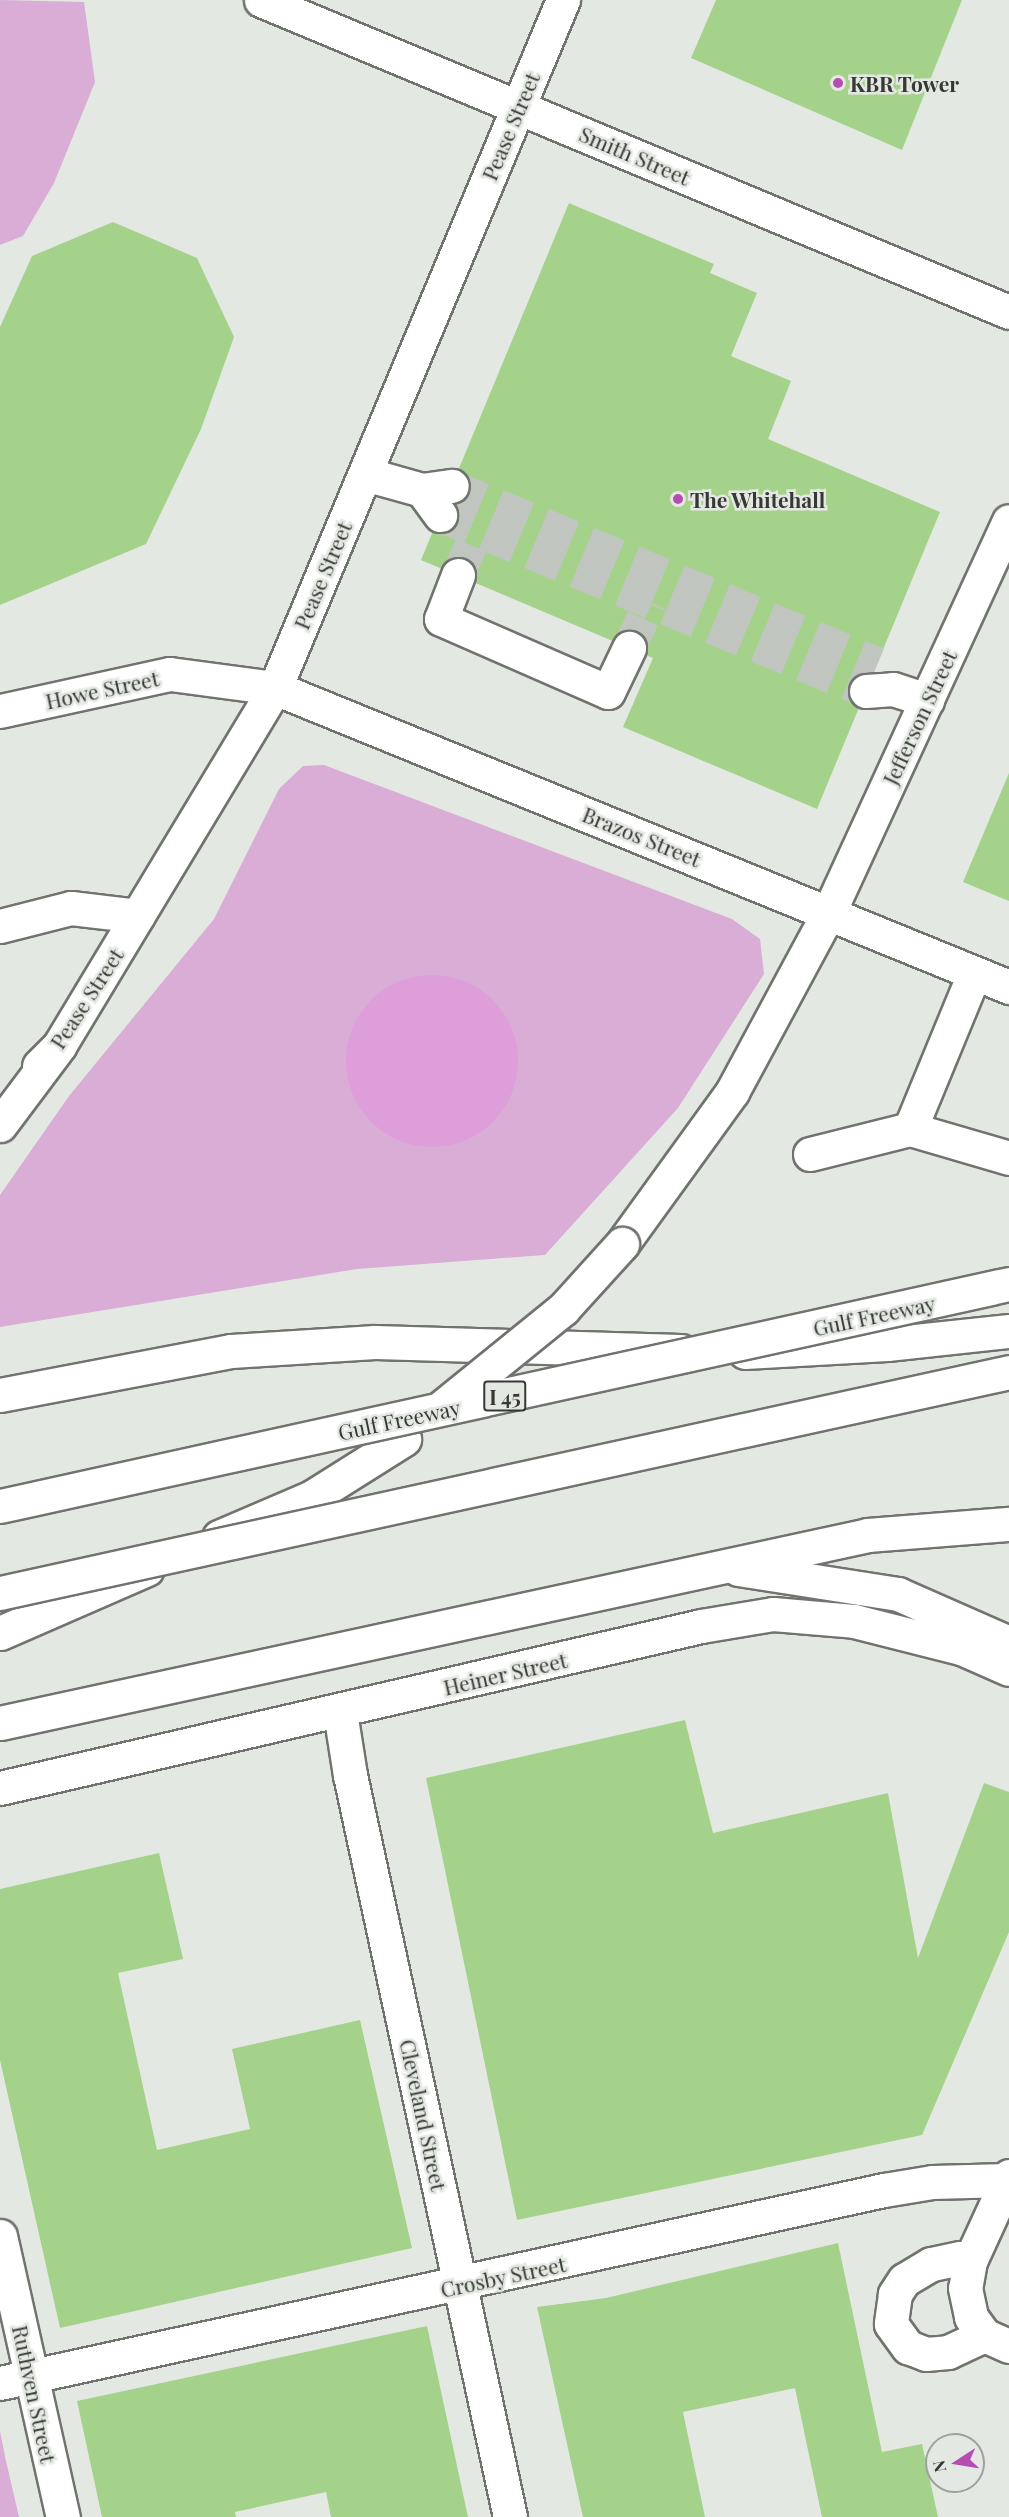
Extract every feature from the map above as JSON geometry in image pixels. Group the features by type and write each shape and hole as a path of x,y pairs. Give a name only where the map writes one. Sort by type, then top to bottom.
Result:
{"main road":[{"name":"Smith Street","path":"261,0 1009,312"},
{"name":"Pease Street","path":"0,1103 59,1046 275,688 563,0"},
{"path":"365,474 438,497"},
{"name":"Jefferson Street","path":"0,1633 312,1497 404,1439 563,1309 622,1245 732,1092 829,912 1009,521"},
{"path":"458,575 441,619 608,692 629,648"},
{"name":"Howe Street","path":"0,711 170,674 275,688"},
{"path":"879,681 927,700"},
{"name":"Brazos Street","path":"275,688 1009,987"},
{"path":"0,926 71,908 138,916"},
{"path":"910,1129 974,974"},
{"path":"0,1125 59,1046"},
{"path":"810,1154 910,1129 1009,1158"},
{"name":"Gulf Freeway","path":"0,1506 1009,1284"},
{"path":"0,1395 231,1351 353,1343 731,1352 887,1344 1009,1331"},
{"path":"0,1593 1009,1372"},
{"path":"0,1723 715,1565 868,1535 1009,1524"},
{"path":"715,1565 898,1594 1009,1643"},
{"name":"Heiner Street","path":"0,1788 340,1712 701,1626 773,1614 854,1621 961,1648 1009,1669"},
{"name":"Cleveland Street","path":"340,1712 350,1775 510,2517"},
{"path":"997,2340 971,2317 965,2288 970,2261 1008,2178"},
{"name":"Crosby Street","path":"0,2384 461,2285 884,2190 932,2182 1008,2178"},
{"name":"Ruthven Street","path":"1,2248 63,2517"},
{"path":"970,2261 960,2258 931,2264 904,2280 895,2294 891,2324 908,2347 927,2354 948,2352 997,2340"}],"shaded area":[{"path":"0,0 84,2 95,82 54,183 23,236 0,245"},
{"path":"324,765 732,919 760,939 764,974 678,1108 545,1255 357,1269 0,1327 0,1195 69,1096 214,919 279,789 303,766"},
{"path":"432,975 465,982 480,990 492,1001 503,1013 511,1028 518,1061 511,1094 503,1109 492,1121 480,1132 465,1140 432,1147 399,1140 384,1132 372,1121 361,1109 353,1094 346,1061 353,1028 361,1013 372,1001 384,990 399,982"},
{"path":"0,2431 6,2461 19,2517 0,2517"}],"building":[{"name":"KBR Tower","path":"716,0 962,0 902,150 691,58"},
{"name":"The Whitehall","path":"569,203 714,264 710,273 757,293 731,356 791,381 768,439 940,512 817,809 623,727 653,658 421,560"},
{"path":"113,222 197,258 234,337 201,429 146,544 0,605 0,327 32,256"},
{"path":"1009,773 1009,901 963,882"},
{"path":"685,1720 713,1833 888,1793 918,1958 984,1783 1009,1792 1009,1932 922,2135 517,2220 426,1778"},
{"path":"159,1853 183,1959 118,1973 157,2150 250,2129 232,2049 360,2020 412,2248 60,2328 0,2060 0,1889"},
{"path":"838,2243 882,2452 922,2444 925,2458 925,2493 933,2493 938,2517 822,2517 795,2388 683,2412 705,2517 583,2517 537,2307 606,2298"},
{"path":"427,2326 468,2517 331,2517 326,2492 235,2512 236,2517 102,2517 77,2401"}],"tunnel":[{"path":"452,486 878,663"},
{"path":"440,515 866,691"},
{"path":"458,575 477,531"},
{"path":"629,648 650,602"}],"place":[{"name":"KBR Tower","path":"838,83"},
{"name":"The Whitehall","path":"678,499"}]}
